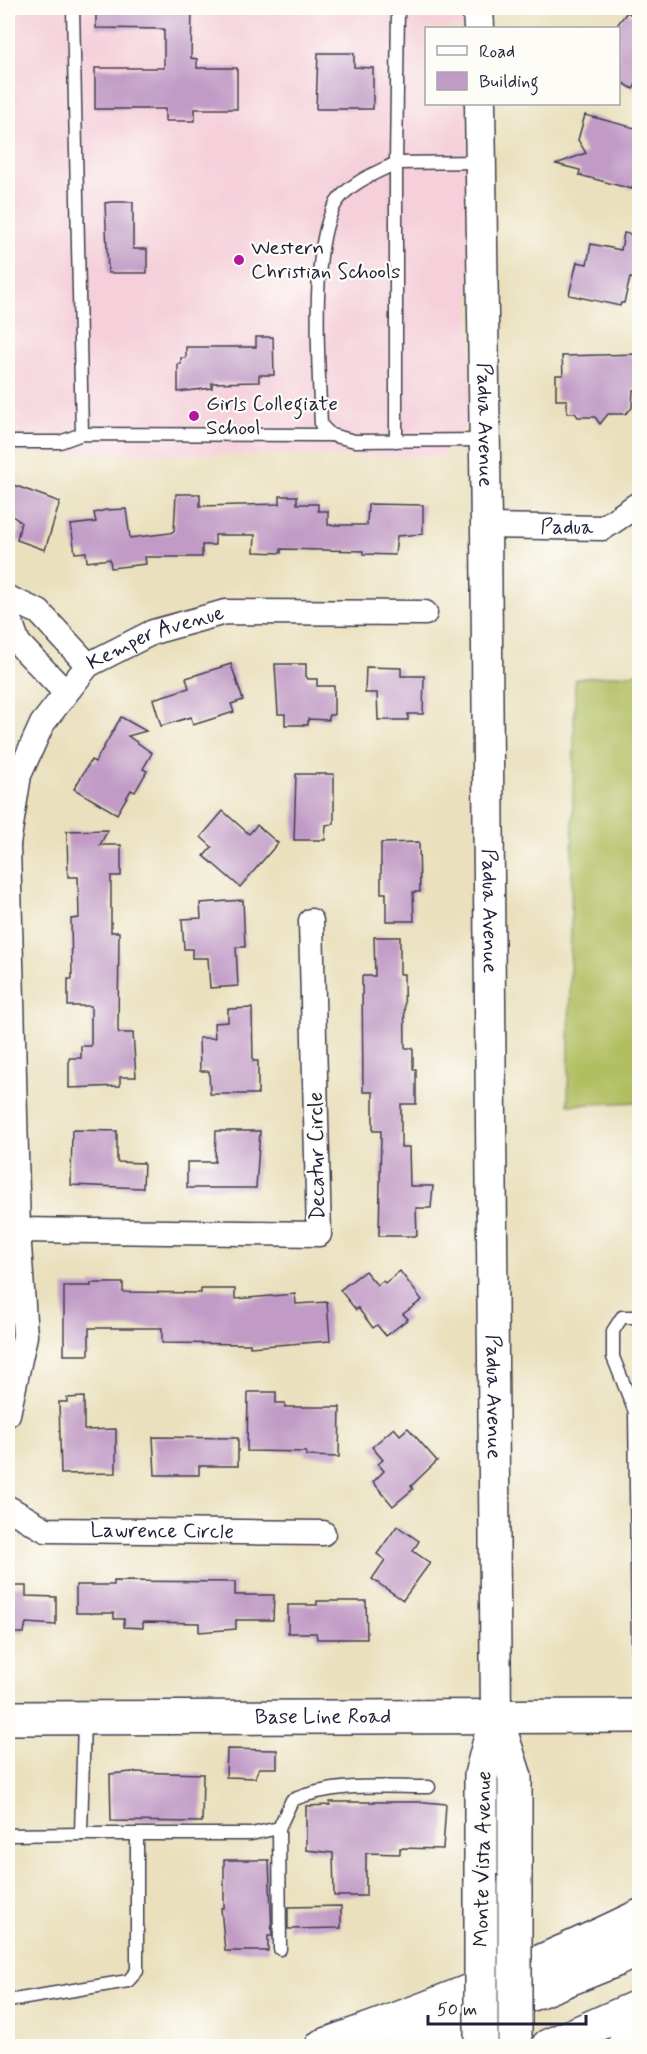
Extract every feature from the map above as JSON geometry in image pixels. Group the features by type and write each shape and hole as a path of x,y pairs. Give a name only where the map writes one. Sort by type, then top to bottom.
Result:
{"main road":[{"name":"Base Line Road","path":"8,1718 639,1716"},
{"name":"Monte Vista Avenue","path":"496,1717 515,1777 516,2046"},
{"name":"Monte Vista Avenue","path":"482,2046 481,1775 496,1717"},
{"path":"321,2046 418,2013 570,1950 639,1916"},
{"path":"402,2046 616,1960 639,1948"},
{"path":"548,2046 639,2006"},
{"path":"624,2046 639,2040"}],"street":[{"path":"478,8 479,27"},
{"name":"Padua Avenue","path":"480,105 486,526 496,1717"},
{"name":"Padua","path":"486,526 603,528 639,503"},
{"path":"8,598 39,612 88,665"},
{"name":"Kemper Avenue","path":"8,1413 25,1336 18,1230 8,845 18,775 42,724 88,665 153,632 225,612 425,614"},
{"path":"8,615 18,643 65,692"},
{"name":"Decatur Circle","path":"18,1230 319,1234 311,921"},
{"name":"Lawrence Circle","path":"8,1508 46,1530 323,1533"}],"lane":[{"path":"72,8 82,434"},
{"path":"396,441 398,8"},
{"path":"331,435 321,425 319,306 321,249 336,203 360,181 396,163 481,162"},
{"path":"8,442 60,442 82,434 331,435 355,441 485,440"},
{"path":"639,1317 622,1317 613,1331 613,1357 635,1412 639,1716"},
{"path":"81,1834 84,1718"},
{"path":"280,1949 279,1828 292,1800 314,1791 338,1787 429,1787"},
{"path":"8,1835 251,1834 279,1828"},
{"path":"8,2001 128,1981 137,1971 137,1835"}],"shaded area":[{"name":"Western Christian Schools","path":"8,8 466,8 466,27 425,27 425,105 467,105 472,416 442,457 8,453"}],"green space":[{"path":"639,673 639,1102 568,1105 575,679"}],"building":[{"path":"96,8 192,8 191,58 197,59 197,68 237,68 237,109 195,109 195,121 165,121 165,109 95,109 95,68 164,68 164,29 96,28"},
{"path":"627,12 639,19 639,80 633,89 620,81 620,27 618,24"},
{"path":"318,53 354,53 354,67 373,68 373,109 316,109"},
{"path":"585,115 639,129 639,161 632,189 579,175 580,170 556,164 586,153 578,140"},
{"path":"133,202 133,249 147,249 147,273 108,273 105,203"},
{"path":"624,233 639,236 639,279 630,278 624,303 620,306 569,295 577,262 587,264 591,244 621,250"},
{"path":"256,337 273,337 274,375 259,375 259,382 212,383 212,388 178,392 178,364 181,364 181,358 186,358 186,347 256,347"},
{"path":"639,354 639,390 633,390 632,408 625,414 608,414 600,424 595,417 578,417 575,413 567,413 567,400 556,400 556,375 563,375 562,356"},
{"path":"8,483 60,502 45,550 17,540 21,522 8,513"},
{"path":"176,494 200,494 200,506 280,504 280,496 297,496 297,504 318,504 318,511 328,511 328,525 367,525 368,504 423,505 423,534 397,536 395,555 363,554 363,551 281,549 281,553 254,552 255,535 215,535 215,545 202,545 202,557 145,557 146,564 111,568 110,559 87,562 86,552 75,553 71,525 96,522 94,513 106,510 126,509 130,538 174,531"},
{"path":"231,664 243,700 231,704 234,712 193,725 191,717 161,726 153,699 189,688 186,678"},
{"path":"275,664 306,664 308,679 317,679 317,686 334,686 334,715 329,715 329,720 308,719 308,725 285,725 285,714 278,714"},
{"path":"366,667 401,668 401,676 424,676 423,714 408,714 408,720 378,720 377,693 365,693"},
{"path":"121,717 146,731 128,736 152,753 143,769 147,771 135,792 131,790 117,814 74,789 91,760 95,762"},
{"path":"296,774 334,774 334,824 326,825 325,840 294,840"},
{"path":"223,811 249,834 257,825 278,843 240,887 204,856 212,847 201,837"},
{"path":"108,830 100,845 121,845 121,876 111,876 111,932 119,932 118,1030 119,1033 133,1033 136,1077 120,1077 120,1086 69,1088 69,1058 81,1058 81,1046 91,1046 91,1006 68,1006 68,979 72,979 71,919 79,918 78,877 68,877 67,831"},
{"path":"419,842 420,892 413,892 414,921 386,921 386,893 381,893 381,843"},
{"path":"243,900 245,947 236,947 238,986 210,988 208,958 192,958 192,949 184,949 182,919 201,918 200,903"},
{"path":"374,937 400,937 400,974 404,974 405,1048 413,1048 413,1069 416,1069 416,1104 401,1104 401,1147 409,1147 410,1186 433,1186 431,1208 416,1208 417,1236 379,1236 381,1131 373,1131 373,1092 363,1092 362,976 375,976"},
{"path":"252,1008 253,1061 258,1061 258,1094 210,1094 209,1071 200,1071 199,1038 215,1038 214,1023 228,1022 228,1009"},
{"path":"72,1130 117,1131 117,1162 144,1163 143,1188 71,1185"},
{"path":"216,1131 260,1131 256,1188 187,1188 187,1162 215,1162"},
{"path":"365,1271 377,1285 383,1281 385,1283 400,1271 422,1300 403,1314 408,1319 386,1336 377,1325 373,1328 340,1290"},
{"path":"91,1283 123,1283 123,1292 201,1293 201,1289 235,1289 235,1299 295,1294 296,1304 327,1302 330,1341 250,1347 250,1344 162,1343 162,1328 89,1328 89,1355 64,1355 64,1286 91,1286"},
{"path":"248,1392 276,1392 276,1403 285,1403 285,1407 340,1407 339,1457 306,1456 306,1452 247,1451"},
{"path":"84,1397 84,1430 116,1429 116,1473 61,1474 59,1402 67,1402 67,1398"},
{"path":"394,1428 400,1435 408,1428 437,1461 411,1486 413,1489 393,1506 373,1482 384,1471 378,1464 383,1460 372,1447"},
{"path":"153,1437 238,1438 238,1466 199,1466 199,1475 155,1475"},
{"path":"397,1526 419,1541 413,1551 430,1563 403,1600 372,1579 385,1560 377,1554"},
{"path":"114,1581 235,1582 235,1595 274,1595 273,1620 236,1620 236,1629 199,1632 199,1623 143,1622 143,1628 124,1627 124,1619 114,1619 114,1613 76,1613 76,1585 114,1585"},
{"path":"8,1586 26,1586 26,1596 56,1597 56,1625 26,1623 24,1633 8,1633"},
{"path":"317,1601 366,1601 367,1639 317,1639 316,1633 288,1633 288,1605 317,1605"},
{"path":"227,1749 277,1750 277,1768 259,1768 255,1778 226,1777"},
{"path":"132,1772 203,1774 202,1822 111,1821 110,1774"},
{"path":"330,1802 446,1804 443,1849 400,1848 400,1854 366,1853 366,1896 334,1896 333,1853 306,1850 306,1806 330,1805"},
{"path":"224,1860 269,1860 272,1936 268,1936 268,1951 225,1951 221,1908 224,1908"},
{"path":"341,1906 341,1928 288,1929 288,1907"}],"place":[{"name":"Western Christian Schools","path":"239,260"},
{"name":"Girls Collegiate School","path":"194,416"}]}
